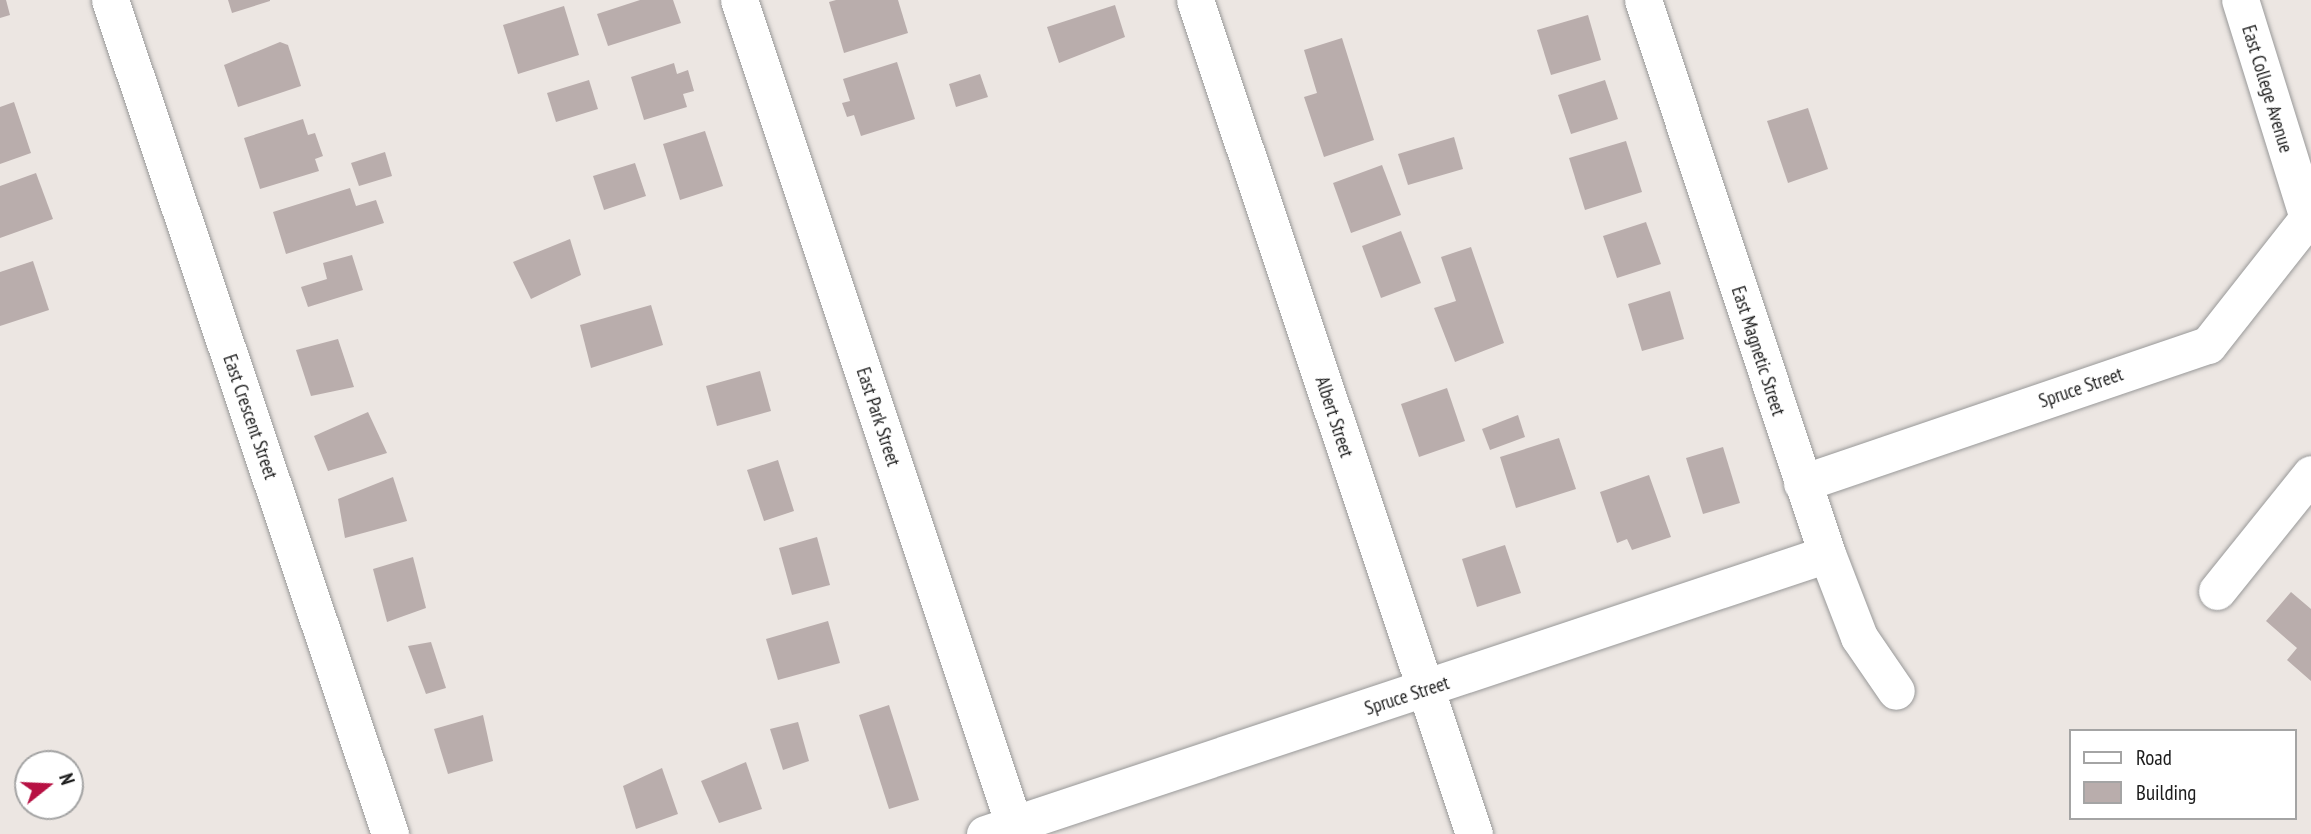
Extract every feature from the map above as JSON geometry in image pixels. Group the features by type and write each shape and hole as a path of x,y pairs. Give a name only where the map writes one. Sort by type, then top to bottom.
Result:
{"street":[{"name":"East Crescent Street","path":"110,0 390,834"},
{"name":"East Park Street","path":"739,0 1006,831"},
{"name":"Albert Street","path":"1195,0 1474,834"},
{"name":"East Magnetic Street","path":"1643,0 1827,554 1858,637 1896,691"},
{"name":"East College Avenue","path":"2240,0 2308,218"},
{"name":"Spruce Street","path":"1802,483 2208,345 2308,218"},
{"path":"2217,591 2311,474"},
{"name":"Spruce Street","path":"1006,831 1827,554"}],"building":[{"path":"0,0 6,0 10,15 0,18"},
{"path":"228,0 270,0 270,1 232,13"},
{"path":"640,0 673,0 681,23 608,46 597,14"},
{"path":"898,0 908,33 844,53 829,2"},
{"path":"1115,5 1125,37 1059,63 1047,27"},
{"path":"564,6 579,55 518,74 503,25"},
{"path":"1588,15 1601,60 1551,75 1537,30"},
{"path":"1342,38 1374,140 1324,157 1304,97 1317,93 1304,50"},
{"path":"280,42 288,45 301,86 238,107 224,65"},
{"path":"897,62 915,119 861,136 854,115 847,117 842,103 850,101 843,79"},
{"path":"674,63 677,74 688,70 694,91 683,94 687,107 644,120 631,77"},
{"path":"980,74 988,97 956,107 949,84"},
{"path":"589,80 598,109 556,122 547,93"},
{"path":"1605,80 1618,119 1571,134 1558,95"},
{"path":"14,102 31,153 0,164 0,107"},
{"path":"1808,108 1828,169 1788,183 1767,121"},
{"path":"303,119 308,135 315,133 323,156 315,159 319,171 260,189 244,138"},
{"path":"705,131 723,186 680,200 663,144"},
{"path":"1454,137 1463,169 1408,185 1398,154"},
{"path":"1626,141 1642,192 1585,210 1569,158"},
{"path":"385,152 392,176 359,186 351,163"},
{"path":"635,163 646,196 604,210 593,176"},
{"path":"1382,165 1401,215 1351,233 1333,183"},
{"path":"36,173 53,219 0,238 0,186"},
{"path":"350,188 356,206 376,200 384,223 286,254 273,212"},
{"path":"1646,222 1661,264 1617,278 1603,236"},
{"path":"1401,231 1421,283 1381,298 1362,246"},
{"path":"570,239 581,275 531,299 513,262"},
{"path":"1471,247 1504,343 1455,362 1434,308 1456,301 1441,257"},
{"path":"352,255 363,290 308,307 301,287 327,279 323,263"},
{"path":"33,261 49,310 0,326 0,272"},
{"path":"1670,291 1684,339 1642,351 1628,304"},
{"path":"651,305 663,345 591,368 580,325"},
{"path":"338,339 354,387 311,396 296,350"},
{"path":"760,371 771,411 717,426 706,386"},
{"path":"1447,388 1465,441 1419,457 1401,404"},
{"path":"368,412 387,453 328,471 314,436"},
{"path":"1518,415 1525,437 1490,450 1482,429"},
{"path":"1559,438 1576,489 1516,508 1500,457"},
{"path":"1723,447 1740,503 1703,514 1686,458"},
{"path":"778,460 794,511 764,521 747,470"},
{"path":"1649,475 1671,537 1632,550 1627,539 1617,543 1600,492"},
{"path":"393,477 407,521 345,538 338,499"},
{"path":"817,537 830,585 792,595 779,548"},
{"path":"1505,545 1521,593 1477,607 1462,559"},
{"path":"413,557 426,608 387,622 373,569"},
{"path":"2291,592 2311,609 2311,681 2287,660 2297,648 2266,621"},
{"path":"828,621 840,663 778,680 766,639"},
{"path":"431,642 446,688 426,694 408,646"},
{"path":"889,705 919,800 889,809 859,715"},
{"path":"483,715 493,761 448,774 434,729"},
{"path":"798,722 809,761 783,770 770,729"},
{"path":"746,762 762,809 719,823 701,781"},
{"path":"662,768 678,814 636,829 623,786"}]}
